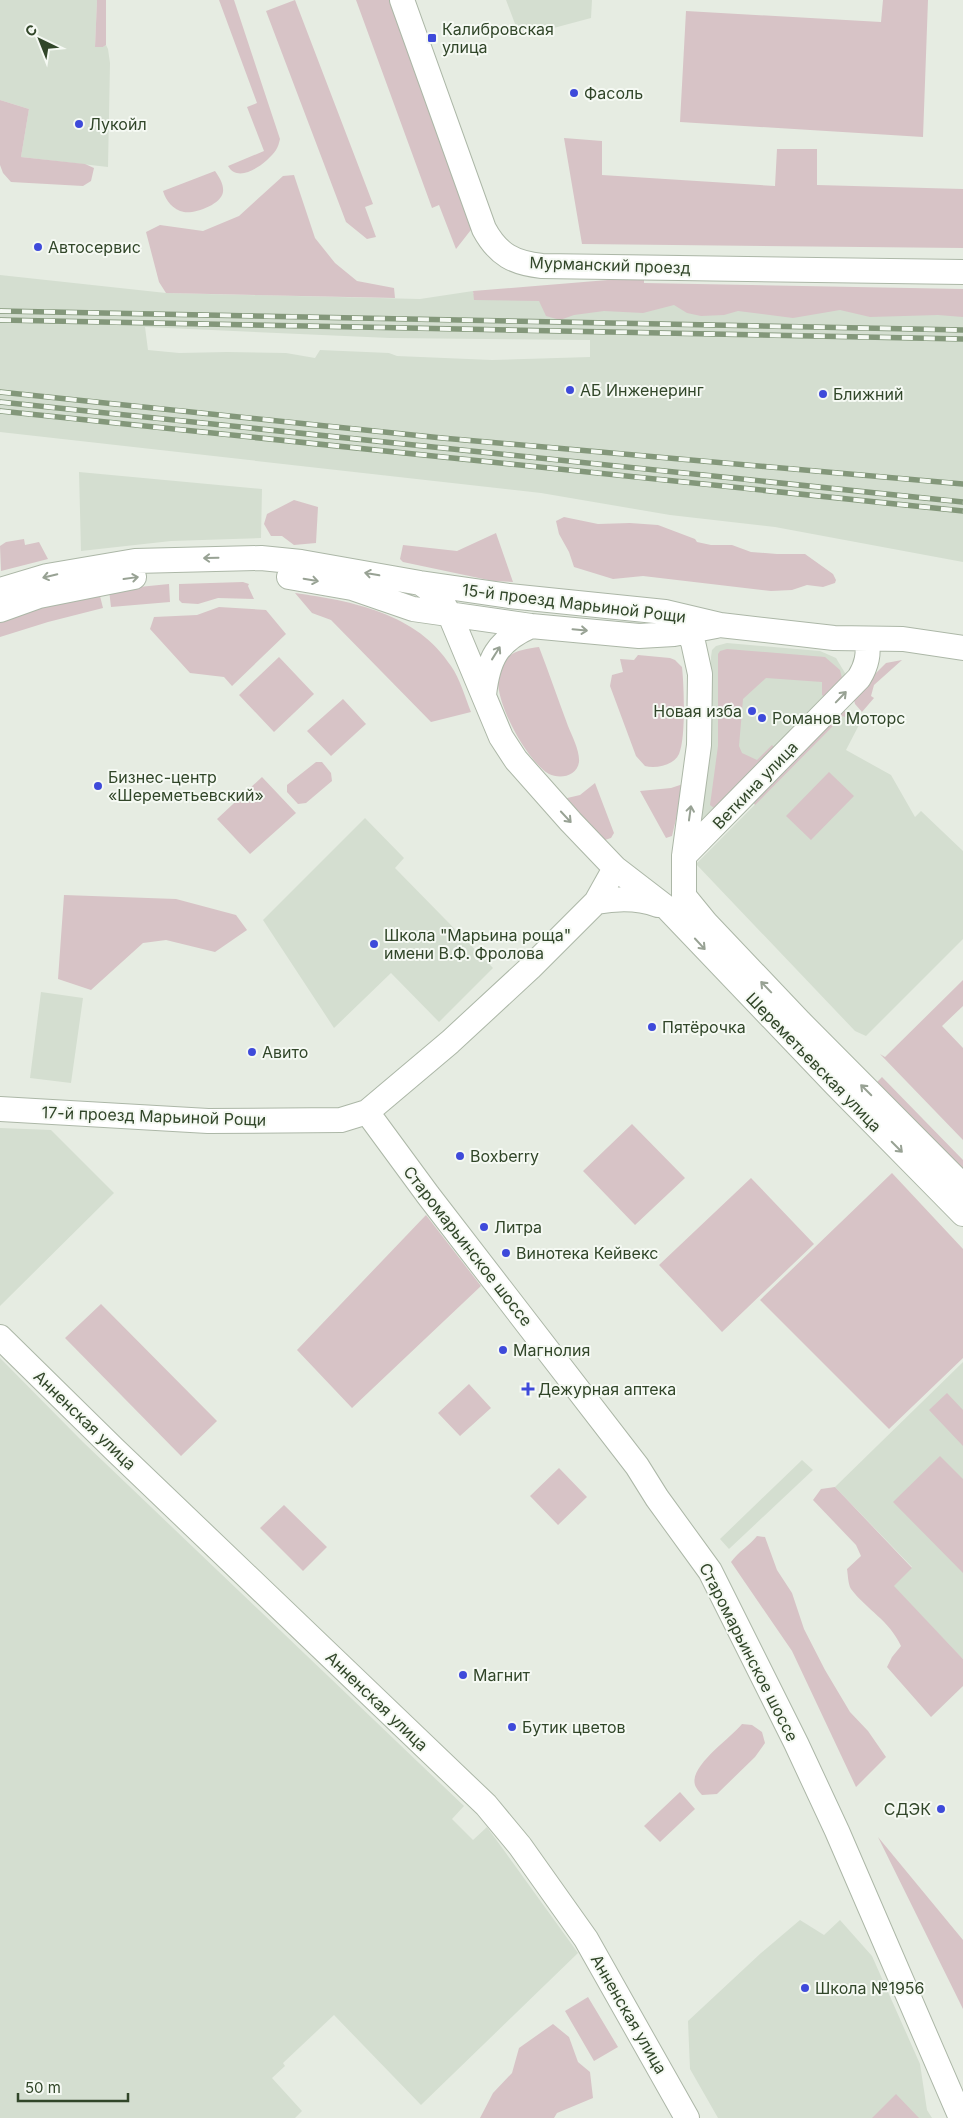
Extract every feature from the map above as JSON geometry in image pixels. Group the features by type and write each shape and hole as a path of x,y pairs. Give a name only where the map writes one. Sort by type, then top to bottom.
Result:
{"street":[{"name":"Мурманский проезд","path":"402,0 484,229 494,245 514,260 542,266 963,272"},
{"name":"15-й проезд Марьиной Рощи","path":"0,590 47,576 135,560 230,557 301,562 420,583 509,596 642,609 678,614 720,625"},
{"name":"15-й проезд Марьиной Рощи","path":"0,610 39,596 136,577 263,574 336,584 368,592 413,609 531,626 639,636 660,636 720,625"},
{"path":"420,583 430,589 461,616 468,627 465,642 467,658"},
{"path":"461,616 489,602 509,596"},
{"path":"413,609 443,631 467,658 508,749 550,800 615,868 675,902"},
{"path":"642,609 670,618 687,632 698,657 700,674 698,750 684,856 675,902"},
{"path":"720,625 834,638 904,640 963,648"},
{"path":"484,695 488,670 498,649 516,632 531,626"},
{"path":"639,636 672,642 681,647 693,659 700,674"},
{"name":"Веткина улица","path":"684,856 859,678 868,659 868,639"},
{"path":"367,1112 450,1042 596,902 615,868"},
{"path":"596,902 636,899 675,902"},
{"name":"Шереметьевская улица","path":"675,902 706,923 841,1065 963,1186"},
{"name":"Шереметьевская улица","path":"675,902 816,1065 963,1214"},
{"name":"17-й проезд Марьиной Рощи","path":"0,1109 208,1122 341,1120 367,1112"},
{"name":"Старомарьинское шоссе","path":"367,1112 434,1203 638,1466 657,1498 710,1572 834,1824 961,2118"},
{"name":"Анненская улица","path":"0,1337 121,1456 486,1805 520,1846 586,1939 687,2118"}],"shaded area":[{"path":"0,0 97,0 95,47 106,45 110,63 108,167 21,157 29,109 0,100"},
{"path":"97,0 106,0 106,45 103,47 95,47"},
{"path":"219,0 234,0 280,139 276,150 266,161 246,173 233,171 228,166 264,151 247,107 257,103"},
{"path":"295,0 373,204 365,207 376,237 367,239 346,222 266,11"},
{"path":"356,0 393,0 474,226 456,249 439,205 432,208"},
{"path":"506,0 592,0 591,18 520,37"},
{"path":"883,0 928,0 923,137 680,122 686,11 881,22"},
{"path":"0,100 29,109 21,157 85,164 94,168 91,181 83,186 11,182 3,173 0,165"},
{"path":"564,138 602,141 602,175 775,186 777,149 817,149 817,185 963,189 963,248 582,244"},
{"path":"215,171 222,183 223,192 217,201 207,208 184,212 173,207 166,198 163,191"},
{"path":"294,175 315,238 335,263 357,281 394,288 395,298 166,293 159,282 146,232 160,225 203,231 239,216 283,176"},
{"path":"0,275 166,293 420,299 473,291 473,294 963,296 963,562 775,527 670,515 541,493 0,432","holes":["145,327 390,338 590,340 590,357 492,360 397,356 389,353 320,350 315,358 286,353 179,353 148,350"]},
{"path":"644,277 644,283 963,289 963,317 938,315 870,317 840,310 793,318 738,311 724,315 701,316 687,313 674,305 643,313 604,311 574,315 560,320 546,316 539,301 474,300 473,291"},
{"path":"79,472 262,489 261,538 171,541 81,551"},
{"path":"294,500 318,507 316,543 294,545 282,536 271,536 264,524 267,514"},
{"path":"564,517 598,524 630,523 658,525 695,539 697,542 711,545 732,545 751,552 805,554 833,574 836,580 835,583 823,587 807,585 792,590 771,591 643,576 613,579 574,567 569,552 559,534 556,521"},
{"path":"496,533 513,582 493,581 403,562 400,559 403,545 457,551"},
{"path":"24,539 25,545 39,542 48,559 1,571 0,546 6,542"},
{"path":"243,582 249,584 248,586 254,599 218,598 198,604 182,603 179,600 179,584"},
{"path":"169,584 170,602 111,607 109,590"},
{"path":"99,592 103,608 0,637 0,619"},
{"path":"295,593 339,600 382,613 420,633 437,648 451,666 460,682 471,712 431,722 331,620 312,613"},
{"path":"219,607 266,610 286,634 232,686 224,677 190,673 150,629 154,617 197,615"},
{"path":"727,643 820,651 836,658 845,673 845,678 702,822 700,820 711,746 711,657 712,650 716,646"},
{"path":"539,647 578,753 578,767 567,776 553,776 549,774 530,755 511,725 499,692 498,678 500,667 507,657 517,652"},
{"path":"727,649 825,657 840,670 842,678 841,682 826,698 822,695 822,682 766,678 743,699 739,746 742,753 757,760 772,745 776,749 719,806 714,808 710,805 718,746 718,654 720,651"},
{"path":"638,655 670,658 682,667 684,711 681,746 677,758 659,766 645,766 636,756 610,686 612,675 623,672 620,659 634,660"},
{"path":"279,657 314,694 274,732 239,695"},
{"path":"902,660 874,685 871,696 874,698 862,712 854,700 858,691 886,663"},
{"path":"343,699 366,724 331,756 307,731"},
{"path":"842,710 852,714 859,725 843,716 755,805 753,802"},
{"path":"844,715 859,725 846,750 891,775 915,817 921,811 963,851 963,939 866,1036 855,1031 696,864"},
{"path":"316,762 322,762 331,773 332,781 306,803 298,804 287,792 287,785"},
{"path":"829,772 854,796 811,840 786,816"},
{"path":"262,777 296,813 250,854 217,819"},
{"path":"595,783 614,833 611,838 605,840 599,837 563,799 580,795"},
{"path":"683,784 672,836 666,838 640,791 671,788"},
{"name":"Школа \"Марьина роща\" имени В.Ф. Фролова","path":"365,818 404,858 395,868 493,968 439,1022 391,973 334,1028 263,920"},
{"path":"64,895 176,899 236,915 247,930 215,952 166,940 143,943 91,990 58,979"},
{"path":"963,980 963,1006 942,1026 963,1048 963,1140 880,1054 885,1057"},
{"path":"41,992 83,998 71,1083 30,1078"},
{"path":"882,1077 963,1160 963,1172 876,1083"},
{"path":"632,1124 685,1178 635,1225 583,1171"},
{"path":"0,1128 51,1130 114,1193 0,1306"},
{"path":"892,1173 963,1249 963,1358 889,1429 760,1300"},
{"path":"751,1178 814,1244 722,1332 659,1265"},
{"path":"426,1215 481,1286 352,1408 297,1350"},
{"path":"101,1304 217,1421 181,1456 65,1338"},
{"path":"0,1358 83,1442 464,1806 452,1819 473,1840 487,1827 578,1953 421,2105 334,2015 283,2063 285,2066 272,2078 302,2111 295,2118 0,2118"},
{"path":"963,1362 963,1659 893,1586 912,1567 835,1487"},
{"path":"469,1384 491,1408 460,1436 438,1413"},
{"path":"947,1393 963,1410 963,1446 929,1410"},
{"path":"940,1456 963,1479 963,1573 893,1502"},
{"path":"802,1460 813,1470 729,1549 720,1539"},
{"path":"559,1468 587,1497 558,1525 530,1496"},
{"path":"835,1487 912,1568 894,1586 963,1659 963,1686 931,1717 887,1667 901,1646 896,1637 850,1587 847,1569 861,1556 856,1545 813,1500 821,1489"},
{"path":"284,1505 327,1547 303,1571 260,1528"},
{"path":"757,1536 765,1537 777,1570 792,1593 804,1629 825,1670 850,1712 868,1731 886,1757 856,1787 792,1651 731,1562"},
{"path":"742,1724 752,1725 762,1732 765,1743 755,1757 717,1794 702,1795 695,1785 698,1769"},
{"path":"680,1792 695,1809 660,1842 644,1826"},
{"path":"878,1837 963,1940 963,2009"},
{"name":"Школа №1956","path":"800,1920 824,1935 840,1920 872,1956 920,2064 927,2110 932,2118 718,2118 690,2069 688,2021 761,1953"},
{"path":"588,1997 618,2047 594,2061 565,2011"},
{"path":"553,2024 569,2037 578,2062 590,2072 593,2098 557,2113 554,2118 480,2118 493,2093 512,2073 519,2048"},
{"path":"896,2094 919,2118 872,2118"}],"railway":[{"path":"0,311 963,330"},
{"path":"0,320 963,339"},
{"path":"0,392 442,438 963,484"},
{"path":"0,402 963,502"},
{"path":"0,411 963,511"}],"place":[{"name":"Калибровская улица","path":"432,38"},
{"name":"Фасоль","path":"574,93"},
{"name":"Лукойл","path":"79,124"},
{"name":"Автосервис","path":"38,247"},
{"name":"АБ Инженеринг","path":"570,390"},
{"name":"Ближний","path":"823,394"},
{"name":"Новая изба","path":"752,711"},
{"name":"Романов Моторс","path":"762,718"},
{"name":"Бизнес-центр «Шереметьевский»","path":"98,786"},
{"name":"Школа \"Марьина роща\" имени В.Ф. Фролова","path":"374,944"},
{"name":"Пятёрочка","path":"652,1027"},
{"name":"Авито","path":"252,1052"},
{"name":"Boxberry","path":"460,1156"},
{"name":"Литра","path":"484,1227"},
{"name":"Винотека Кейвекс","path":"506,1253"},
{"name":"Магнолия","path":"503,1350"},
{"name":"Дежурная аптека","path":"528,1389"},
{"name":"Магнит","path":"463,1675"},
{"name":"Бутик цветов","path":"512,1727"},
{"name":"СДЭК","path":"941,1809"},
{"name":"Школа №1956","path":"805,1988"}]}
